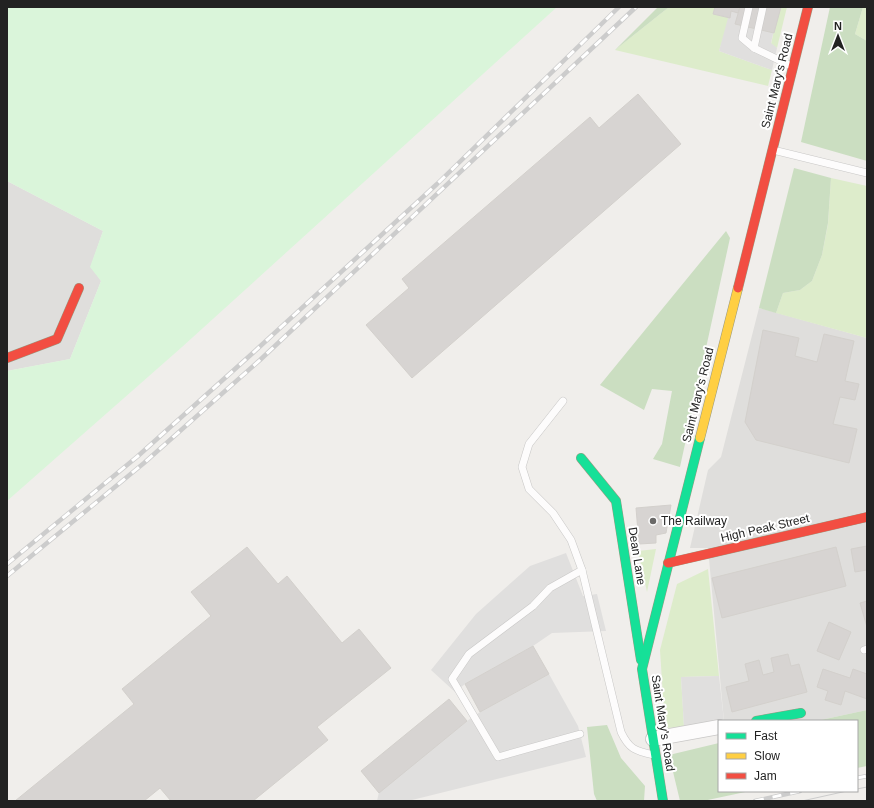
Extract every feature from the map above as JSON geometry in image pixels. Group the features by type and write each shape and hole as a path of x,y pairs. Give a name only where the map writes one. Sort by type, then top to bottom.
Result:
{"street":[{"name":"Saint Mary's Road","path":"663,801 642,669 808,7"},
{"path":"7,358 57,339 79,288"},
{"name":"Dean Lane","path":"581,458 616,501 642,669"},
{"name":"High Peak Street","path":"668,563 867,517"},
{"path":"762,720 801,713"},
{"path":"653,739 718,727"}],"lane":[{"path":"749,7 742,38 754,48 793,67"},
{"path":"754,48 763,7"},
{"path":"772,150 867,173"},
{"path":"563,401 529,444 522,467 529,489 553,513 571,540 582,570 621,732 627,745 641,752 656,755"},
{"path":"580,734 498,758 452,679 469,654 532,606 550,588 582,570"}],"shaded area":[{"path":"731,7 779,7 771,43 777,48 772,70 719,51"},
{"path":"7,181 103,231 91,266 101,281 70,359 7,371"},
{"path":"759,308 867,338 867,710 821,720 724,720 708,548 690,548 708,470 721,457"},
{"path":"566,553 583,596 597,594 606,631 552,633 533,646 465,684 455,692 431,670 476,614 530,566"},
{"path":"549,674 578,726 586,757 408,801 377,801 379,792 467,721 480,712"},
{"path":"719,676 724,720 684,727 681,677"}],"green space":[{"path":"7,7 557,7 182,347 7,501 7,371 70,359 101,281 90,267 103,231 7,181"},
{"path":"658,7 669,7 615,50"},
{"path":"669,7 715,7 713,14 730,18 719,51 772,70 768,86 615,50"},
{"path":"779,7 787,7 777,48 771,44"},
{"path":"830,7 863,7 855,34 867,41 867,161 801,142"},
{"path":"863,7 867,7 867,41 855,34"},
{"path":"794,168 831,178 828,223 822,255 812,281 800,290 783,293 776,313 759,308"},
{"path":"831,178 867,186 867,338 776,313 783,293 800,290 812,281 822,255 828,224"},
{"path":"726,231 730,238 680,467 653,459 662,444 672,391 652,389 644,410 600,385"},
{"path":"656,549 647,592 638,551"},
{"path":"708,569 719,676 681,677 684,727 665,728 660,650 677,584"},
{"path":"867,710 867,766 858,768 858,720 821,720"},
{"path":"607,725 621,758 645,786 644,801 597,801 594,794 587,727"},
{"path":"718,743 718,792 745,792 703,801 680,801 669,755"}],"building":[{"path":"715,7 740,7 738,13 731,11 730,18 713,14"},
{"path":"740,7 781,7 774,33 735,24"},
{"path":"638,94 681,144 412,378 366,325 409,288 402,279 590,117 599,128"},
{"path":"763,330 799,338 795,356 817,362 824,334 854,341 845,381 859,384 855,400 840,397 833,424 857,429 849,463 756,440 745,422"},
{"name":"The Railway","path":"671,505 666,533 656,535 656,543 639,544 636,508"},
{"path":"867,546 867,570 855,572 851,549"},
{"path":"247,547 278,584 287,576 342,643 359,629 391,668 317,727 328,740 253,801 171,801 160,788 144,801 15,801 134,704 122,689 211,616 191,592"},
{"path":"836,547 846,586 722,618 712,578"},
{"path":"867,601 867,627 860,603"},
{"path":"829,622 851,632 839,660 817,651"},
{"path":"533,646 549,674 480,712 465,684"},
{"path":"788,654 791,666 799,664 807,692 732,712 726,687 749,681 745,664 759,660 763,675 774,672 771,658"},
{"path":"823,669 850,678 853,669 867,674 867,699 845,691 841,705 825,700 828,691 817,687"},
{"path":"449,699 467,721 379,793 361,771"}],"tram line":[{"path":"858,789 867,787"},
{"path":"802,801 842,792"}],"railway":[{"path":"7,564 138,456 255,351 437,184 619,7"},
{"path":"7,576 144,463 260,360 636,7"},
{"path":"858,778 867,776"},
{"path":"755,801 796,792"}],"traffic: fast":[{"path":"663,801 642,669 700,438"},
{"path":"581,458 616,501 641,660"},
{"path":"762,720 801,713"}],"traffic: slow":[{"path":"700,438 738,288"}],"traffic: jam":[{"path":"738,288 808,7"},
{"path":"7,358 57,339 79,288"},
{"path":"668,563 867,517"}],"place":[{"name":"The Railway","path":"653,521"}]}
